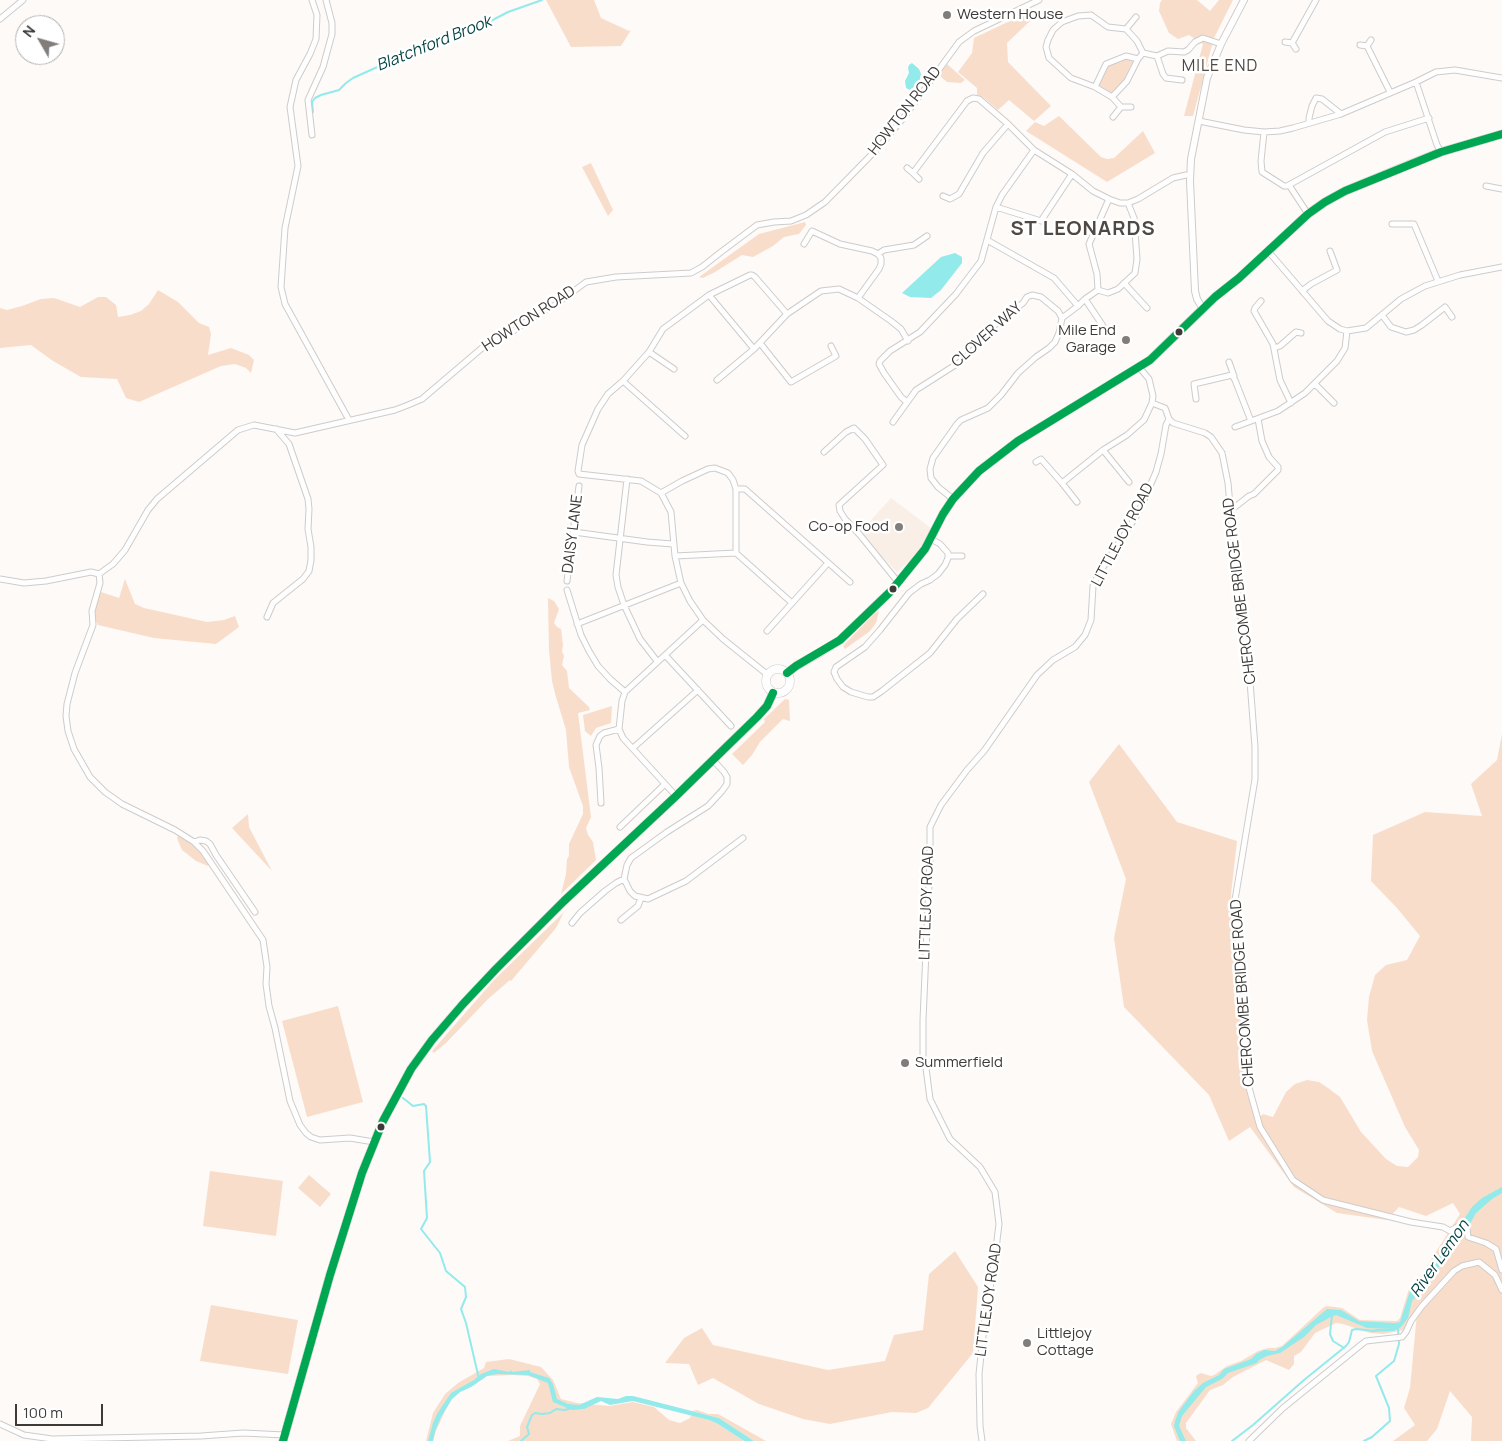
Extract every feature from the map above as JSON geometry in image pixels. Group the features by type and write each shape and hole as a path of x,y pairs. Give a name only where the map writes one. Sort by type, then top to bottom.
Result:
{"main road":[{"path":"787,673 840,640 891,591 925,549 943,514 968,481 999,454 1139,366 1164,348 1203,309 1308,214 1345,191 1441,152 1502,134"},
{"path":"782,669 787,673 791,682 788,689 781,693 773,692 768,687 766,679 768,675 774,670 782,669"},
{"path":"284,1438 330,1276 362,1173 374,1142 411,1069 432,1040 463,1004 564,901 757,717 767,706 773,692"}],"street":[{"path":"0,19 23,0"},
{"path":"312,0 317,14 316,39 296,80 290,107 298,166 285,228 281,287 285,304 349,420"},
{"path":"312,135 308,100 323,67 332,34 332,23 326,0"},
{"name":"HOWTON ROAD","path":"99,574 113,564 124,550 157,498 238,430 254,425 295,433 395,410 422,399 482,348 555,305 586,282 616,277 691,272 702,267 757,225 791,221 806,214 825,202 880,146 905,116 959,42 974,30 1039,0"},
{"path":"1203,309 1195,291 1190,181 1191,159 1207,78 1221,44 1244,0"},
{"path":"1292,43 1316,0"},
{"path":"1121,107 1112,96 1070,78 1048,58 1046,48 1048,40 1062,22 1078,16 1091,15 1108,27 1126,29 1137,41 1143,53"},
{"path":"1126,29 1136,17"},
{"path":"1143,53 1157,56 1168,51 1184,52 1195,42 1203,38 1221,44"},
{"path":"1367,46 1371,40"},
{"path":"1285,42 1292,43 1296,49"},
{"path":"1360,45 1367,46"},
{"path":"1367,46 1390,92"},
{"path":"1112,96 1127,81 1143,53"},
{"path":"1095,88 1106,64 1126,56 1138,59"},
{"path":"1157,56 1157,60 1166,78 1182,80"},
{"path":"1199,121 1264,132 1293,128 1340,114 1436,72 1447,70 1502,78"},
{"path":"1416,82 1441,152"},
{"path":"913,172 967,101 973,98 979,100 1008,124 1034,150 1072,174 1093,191 1109,199 1128,203 1173,178 1186,175"},
{"path":"1309,123 1312,106 1316,98 1322,99 1340,114"},
{"path":"1121,107 1131,107"},
{"path":"1113,117 1121,107"},
{"path":"1264,132 1260,161 1262,172 1284,186 1385,132 1428,118"},
{"path":"943,196 950,200 959,194 983,153 1008,124"},
{"path":"907,402 901,397 884,373 880,361 920,332 956,294 981,261 996,207 1034,150"},
{"path":"907,168 919,179"},
{"path":"996,207 1041,221 1072,174"},
{"path":"1289,185 1308,214"},
{"path":"1486,186 1502,190"},
{"path":"1098,290 1097,274 1089,244 1109,199"},
{"path":"1098,290 1108,293 1118,289 1135,273 1137,259 1134,218 1128,203"},
{"path":"1392,224 1414,224 1438,281"},
{"path":"804,244 812,230 840,244 878,254 881,258 879,269 858,298"},
{"path":"878,254 884,250 914,245 927,236"},
{"path":"987,240 1054,278 1078,306"},
{"path":"1302,291 1337,270 1330,251"},
{"path":"1268,252 1328,321 1347,331 1366,328 1401,299 1425,286 1460,275 1502,267"},
{"path":"768,675 723,639 703,620 681,584 673,544 672,512 661,493 641,481 579,474 578,471 582,445 598,409 608,394 623,381 649,352 663,328 710,295 752,275 787,314"},
{"path":"1124,283 1147,308"},
{"path":"716,380 754,349 787,314 822,291 839,289 858,298 892,321 908,341"},
{"path":"953,499 938,487 931,478 930,469 933,458 957,424 961,420 988,408 1018,373 1055,342 1062,318 1098,290"},
{"path":"710,295 754,349"},
{"name":"CLOVER WAY","path":"892,422 916,390 960,362 974,349 987,331 1028,297 1032,295 1041,297 1058,311 1062,318"},
{"path":"1085,299 1103,326"},
{"path":"1261,301 1254,311 1273,344 1280,380 1291,403"},
{"path":"1382,315 1392,327 1406,332 1422,325 1445,307 1452,317"},
{"path":"1235,427 1278,412 1315,384 1342,354 1345,348 1347,331"},
{"path":"1274,348 1280,346 1296,332 1301,333"},
{"path":"760,343 791,382 836,356 831,346"},
{"path":"649,352 674,369"},
{"path":"1229,362 1251,421"},
{"path":"1062,483 1103,450 1127,435 1144,420 1152,404 1153,396 1149,379 1139,366"},
{"path":"1196,399 1194,384 1228,375 1234,376"},
{"path":"623,381 685,436"},
{"path":"1315,384 1334,403"},
{"name":"CHERCOMBE BRIDGE ROAD","path":"1152,404 1164,408 1173,423 1205,433 1211,437 1222,453 1228,483 1239,606 1248,655 1255,747 1255,779 1235,900 1244,1018 1246,1077 1260,1127 1293,1180 1323,1200 1450,1231 1459,1226 1467,1229 1468,1237 1486,1243 1496,1249 1502,1270"},
{"name":"LITTLEJOY ROAD","path":"982,1441 979,1374 985,1317 999,1224 995,1192 980,1167 950,1139 930,1099 926,1068 923,1063 930,827 941,804 967,770 984,752 1037,675 1053,660 1074,647 1085,635 1091,620 1093,586 1143,502 1156,472 1169,419"},
{"path":"1235,508 1254,494 1278,470 1278,467 1269,457 1262,441 1258,419"},
{"path":"824,452 846,432 854,428 865,439 883,466 839,505 845,519 898,582"},
{"path":"267,617 273,603 306,575 309,571 311,560 308,499 289,444 275,429"},
{"path":"289,444 289,439 295,433"},
{"path":"1103,450 1128,482"},
{"path":"1036,462 1041,459 1077,502"},
{"path":"661,493 708,469 715,468 728,473 733,480 736,490 736,553"},
{"path":"627,479 616,575 624,606 640,639 657,662"},
{"name":"DAISY LANE","path":"567,581 579,486"},
{"path":"736,490 744,489 850,582"},
{"path":"574,532 673,544"},
{"path":"931,539 945,548 948,556 945,565 938,574 909,593 865,646 836,667 834,672 843,687 851,692 868,697 877,694 930,653 957,619 983,594"},
{"path":"675,556 736,553 792,603"},
{"path":"948,556 962,556"},
{"path":"767,631 828,563"},
{"path":"0,579 24,583 46,581 90,572 99,574 100,582 92,610 93,625 67,704 68,731 74,749 90,777 105,792 122,804 175,830 194,842 203,851 263,940 267,967 266,984 269,1006 290,1101 300,1126 306,1133 320,1140 350,1138 374,1142"},
{"path":"577,624 681,584"},
{"name":"DAISY LANE","path":"567,590 581,635 598,666 625,692"},
{"path":"676,796 623,738 619,729 622,701 625,692 703,620"},
{"path":"664,655 731,726"},
{"path":"632,748 698,690"},
{"path":"602,803 600,768 596,745 600,736 604,733 619,729"},
{"path":"713,760 726,777 727,784 722,791 708,806 632,858 627,865 624,879 630,891 641,898 648,899 686,881 743,838"},
{"path":"620,827 664,785"},
{"path":"194,842 200,840 210,844 255,912"},
{"path":"572,923 580,913 605,891 616,882 624,879"},
{"path":"621,920 638,906 641,898"},
{"path":"1249,1441 1284,1408 1366,1341 1402,1337 1422,1306 1462,1266 1478,1262 1495,1275 1502,1290"},
{"path":"0,1424 24,1435 52,1439 243,1434 284,1438"}],"shaded area":[{"path":"546,0 594,0 601,18 629,31 631,30 621,46 571,47"},
{"path":"1162,0 1197,0 1210,11 1219,0 1233,0 1214,38 1193,116 1184,116 1203,44 1189,35 1178,39 1169,33 1159,11"},
{"path":"1035,9 1043,16 1029,22 1007,43 1008,62 1051,106 1034,121 1009,100 998,110 984,98 977,95 977,88 958,72 972,53 974,38"},
{"path":"1126,58 1133,61 1124,80 1110,93 1100,88 1098,85 1107,66"},
{"path":"947,64 965,80 961,83 947,82 939,75"},
{"path":"1059,116 1101,157 1107,159 1114,158 1143,131 1155,153 1107,182 1026,131 1035,122 1044,126"},
{"path":"591,163 613,210 608,216 582,167"},
{"path":"805,222 806,225 799,234 784,237 773,246 753,257 742,255 715,272 703,278 699,277 759,234"},
{"path":"158,290 178,302 199,323 209,327 211,334 208,355 231,348 249,355 254,360 251,373 246,368 235,364 221,366 139,402 126,398 117,379 81,377 53,361 31,345 0,348 0,308 7,310 41,299 54,298 80,307 98,297 106,297 116,305 118,317 141,311 149,304"},
{"path":"891,498 931,528 916,555 897,572 861,531"},
{"path":"125,579 135,604 144,608 207,622 224,620 235,616 239,627 216,644 154,638 98,625 95,619 95,610 96,602 101,592 119,598"},
{"path":"548,598 554,601 559,609 554,623 561,629 564,656 562,665 567,671 569,688 590,710 578,713 591,817 586,828 593,842 596,860 561,894 569,856 569,844 583,814 583,806 569,767 566,730 552,681 549,650"},
{"path":"879,611 876,623 870,631 845,649 843,646"},
{"path":"785,699 789,700 790,721 783,719 760,742 743,765 732,754 765,722 764,719"},
{"path":"612,706 611,723 596,728 591,736 585,731 583,715"},
{"path":"1502,734 1502,1441 1471,1441 1472,1417 1450,1391 1437,1429 1427,1441 1393,1441 1415,1425 1404,1408 1410,1388 1417,1313 1404,1330 1383,1334 1370,1333 1336,1323 1315,1333 1301,1352 1294,1356 1294,1364 1289,1370 1266,1360 1233,1377 1223,1385 1210,1390 1186,1423 1186,1428 1196,1441 1177,1441 1171,1424 1176,1412 1198,1383 1197,1375 1201,1373 1214,1375 1227,1366 1241,1361 1258,1351 1282,1346 1327,1306 1342,1308 1360,1320 1397,1321 1400,1318 1409,1289 1420,1277 1460,1214 1453,1203 1426,1216 1399,1207 1387,1220 1337,1213 1294,1187 1250,1127 1229,1141 1209,1095 1124,1007 1114,938 1126,879 1089,782 1119,744 1177,822 1237,841 1231,894 1245,1078 1258,1119 1263,1114 1273,1117 1286,1092 1295,1084 1307,1080 1319,1082 1340,1097 1361,1132 1386,1159 1397,1166 1408,1167 1418,1157 1419,1150 1405,1127 1372,1051 1367,1020 1369,997 1375,975 1386,965 1407,960 1420,936 1371,881 1373,835 1425,812 1482,816 1471,784 1497,760"},
{"path":"248,814 249,827 272,871 232,828"},
{"path":"179,836 192,843 209,864 208,866 196,861 182,850 177,837"},
{"path":"564,912 556,928 511,981 488,999 434,1053 432,1051 494,980"},
{"path":"338,1006 363,1102 307,1117 282,1021"},
{"path":"210,1171 283,1181 276,1236 203,1226"},
{"path":"309,1175 331,1194 320,1207 298,1188"},
{"path":"955,1251 978,1287 973,1353 928,1408 916,1413 892,1412 830,1424 803,1419 759,1404 713,1378 698,1385 689,1364 665,1363 684,1338 702,1328 713,1345 828,1370 885,1361 894,1335 923,1330 929,1274"},
{"path":"211,1305 298,1320 288,1374 200,1361"},
{"path":"509,1359 541,1367 553,1380 561,1399 577,1403 610,1406 633,1402 654,1407 669,1420 680,1423 690,1418 691,1415 718,1424 744,1441 508,1441 520,1436 520,1426 540,1384 537,1379 528,1376 513,1375 487,1376 460,1392 452,1399 446,1409 433,1441 426,1441 433,1413 445,1394 458,1383 484,1368 486,1362"},
{"path":"697,1410 708,1414 718,1414 766,1441 754,1441 719,1418 692,1411"}],"water":[{"path":"912,63 919,69 921,74 919,83 910,90 906,88 905,81 909,73 909,65"},
{"path":"955,253 962,257 962,263 941,290 931,298 910,297 902,293 941,257"},
{"name":"River Lemon","path":"1502,1187 1502,1193 1476,1213 1467,1229 1412,1301 1408,1318 1401,1327 1394,1331 1372,1332 1371,1330 1392,1329 1367,1328 1336,1315 1331,1317 1316,1325 1304,1337 1280,1353 1267,1356 1257,1363 1228,1373 1222,1379 1206,1387 1182,1416 1179,1426 1186,1441 1180,1441 1174,1426 1175,1421 1179,1411 1194,1391 1203,1383 1219,1375 1224,1369 1251,1359 1264,1350 1275,1351 1282,1347 1327,1309 1341,1310 1359,1321 1400,1322 1410,1291 1442,1253 1472,1207 1482,1198"},
{"path":"494,1369 509,1372 511,1370 512,1372 530,1370 530,1372 549,1378 553,1384 557,1399 568,1404 579,1405 597,1397 618,1399 633,1396 719,1418 754,1441 744,1441 709,1420 633,1401 610,1405 601,1401 584,1409 572,1410 553,1402 548,1383 528,1375 497,1374 487,1376 452,1399 441,1417 433,1441 428,1441 437,1414 451,1393 481,1374"}],"waterway":[{"name":"Blatchford Brook","path":"313,112 312,102 315,98 339,90 353,78 401,54 430,47 460,32 483,25 508,12 542,0"},
{"path":"403,1098 413,1106 424,1104 426,1106 430,1162 424,1171 427,1218 421,1229 440,1253 446,1271 465,1287 466,1297 461,1309 479,1379"},
{"path":"1332,1315 1330,1334 1333,1341 1344,1348"},
{"path":"1364,1441 1372,1437 1390,1421 1389,1408 1376,1376 1394,1361 1399,1344 1398,1328"},
{"path":"1232,1441 1346,1346 1352,1330 1374,1331"},
{"path":"521,1441 529,1434 527,1427 532,1415 535,1413 550,1413 556,1409 565,1410 571,1408"}],"transit line":[{"path":"787,673 840,640 891,591 925,549 953,499 979,471 1018,441 1150,360 1215,297 1239,278 1308,214 1345,191 1441,152 1502,134"},
{"path":"283,1441 330,1275 362,1173 383,1121 411,1069 432,1040 496,969 564,901 757,717 767,706 773,693"}],"place":[{"name":"Western House","path":"947,15"},
{"name":"Mile End Garage","path":"1126,340"},
{"name":"Co-op Food","path":"899,527"},
{"name":"Summerfield","path":"905,1063"},
{"name":"Littlejoy Cottage","path":"1027,1343"}],"district":[{"name":"MILE END","path":"1220,67"},
{"name":"ST LEONARDS","path":"1083,229"}]}
